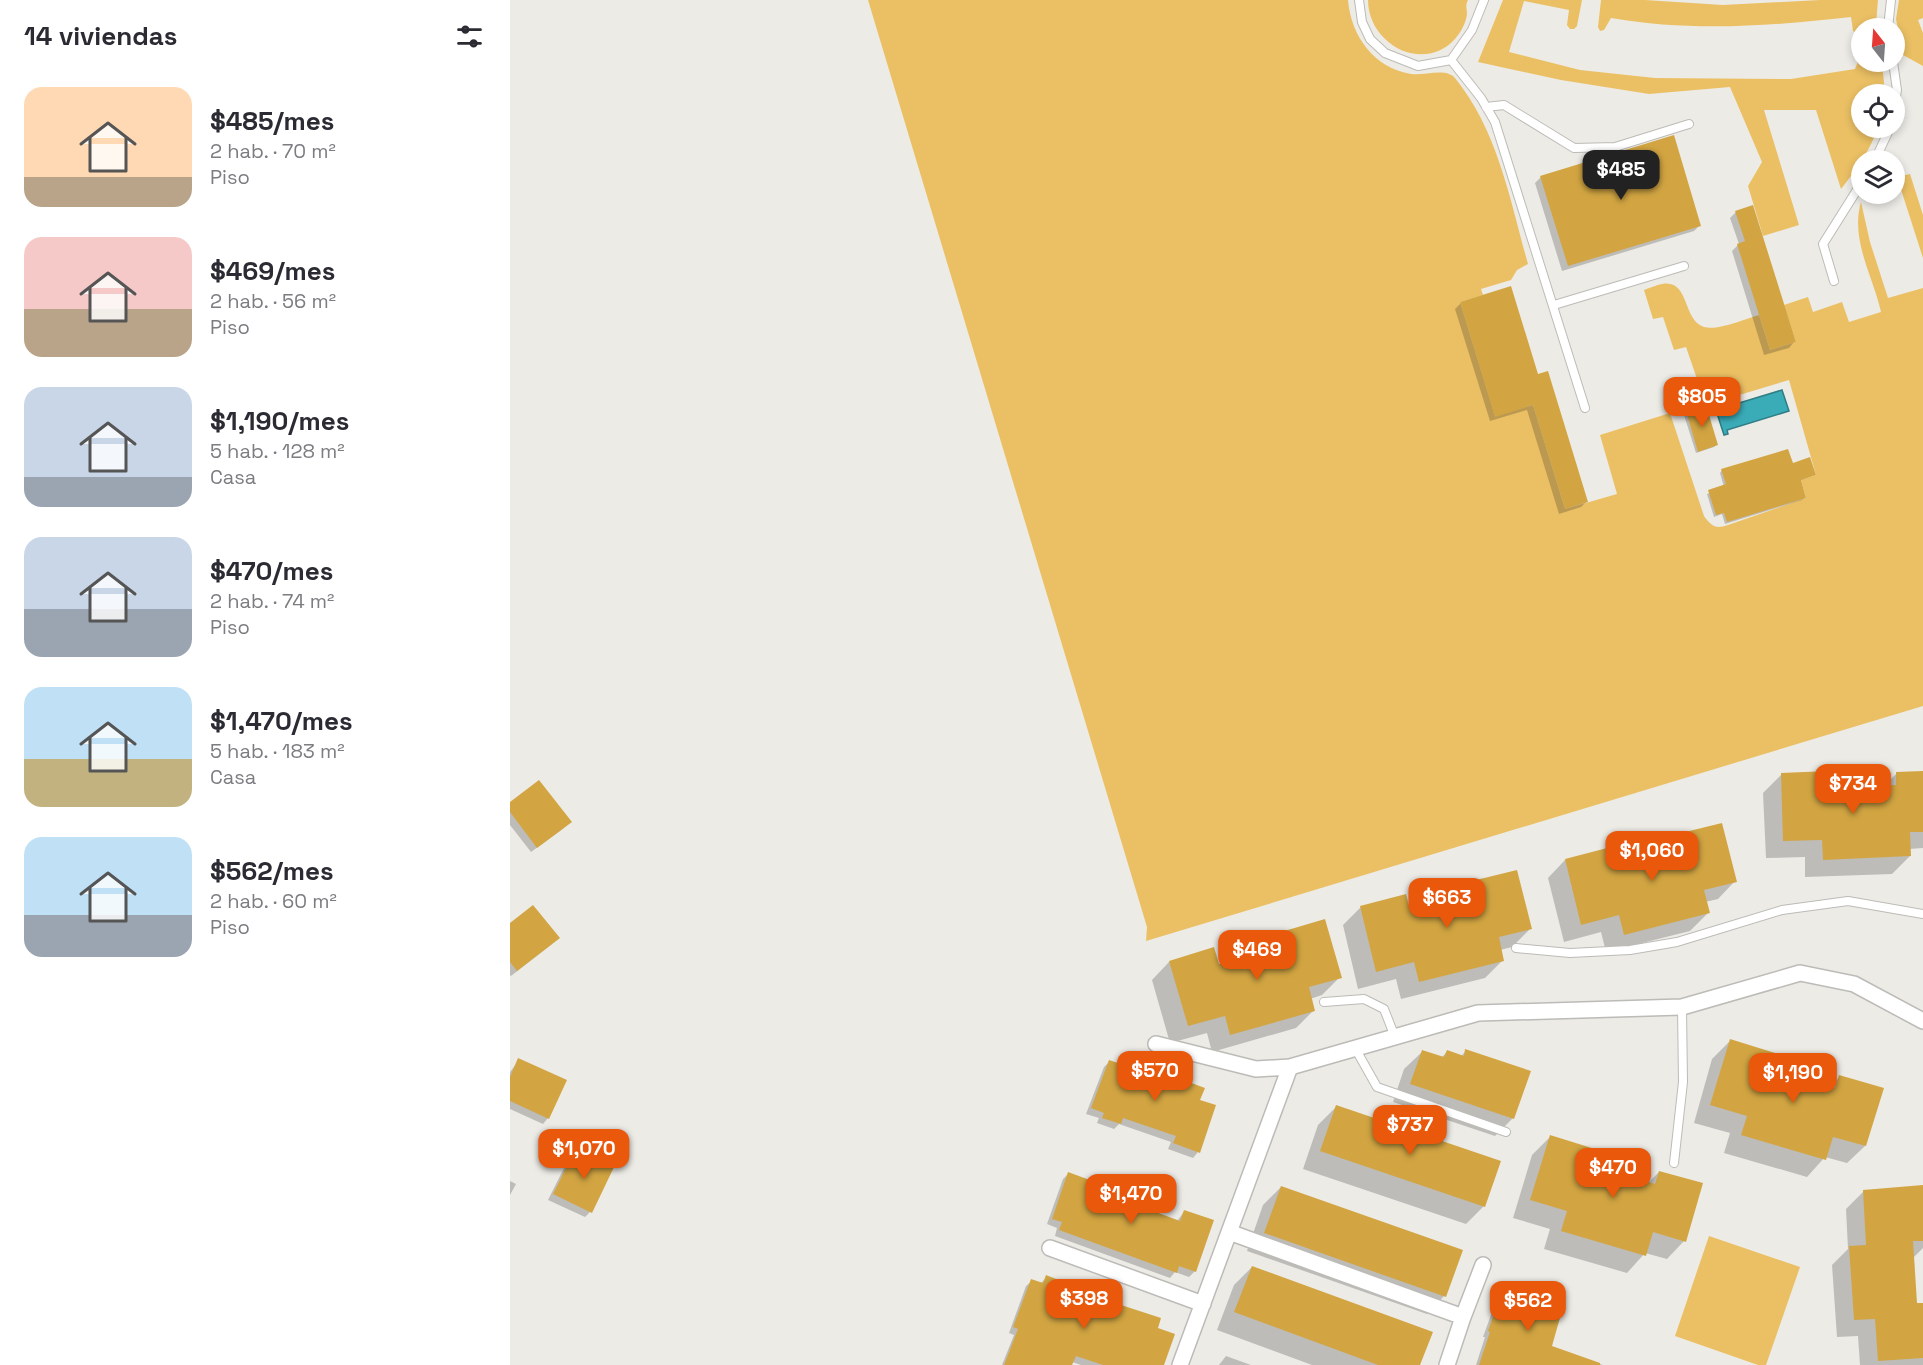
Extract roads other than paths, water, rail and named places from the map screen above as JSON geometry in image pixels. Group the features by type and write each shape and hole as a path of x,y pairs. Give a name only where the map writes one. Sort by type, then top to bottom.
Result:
{"street":[{"path":"1156,1044 1256,1069 1290,1067 1478,1013 1682,1007 1800,973 1854,984 1923,1021"},
{"path":"1180,1365 1290,1067"},
{"path":"1229,1232 1463,1317"},
{"path":"1050,1248 1203,1304"},
{"path":"1447,1365 1483,1265"}],"lane":[{"path":"1359,0 1362,22 1370,39 1385,53 1418,66 1451,60 1472,30 1484,0"},
{"path":"1889,18 1891,0"},
{"path":"1451,60 1481,98 1494,122 1585,408"},
{"path":"1486,107 1504,105 1574,148 1615,147 1689,124"},
{"path":"1834,281 1823,244 1851,199"},
{"path":"1554,305 1684,266"},
{"path":"1516,948 1570,953 1630,950 1677,942 1782,910 1848,901 1923,914"},
{"path":"1324,1002 1364,999 1384,1009 1395,1037"},
{"path":"1674,1163 1683,1082 1682,1007"},
{"path":"1355,1048 1377,1087 1506,1132"}],"water":[{"path":"1782,390 1789,411 1727,430 1728,434 1724,435 1716,410"}]}
